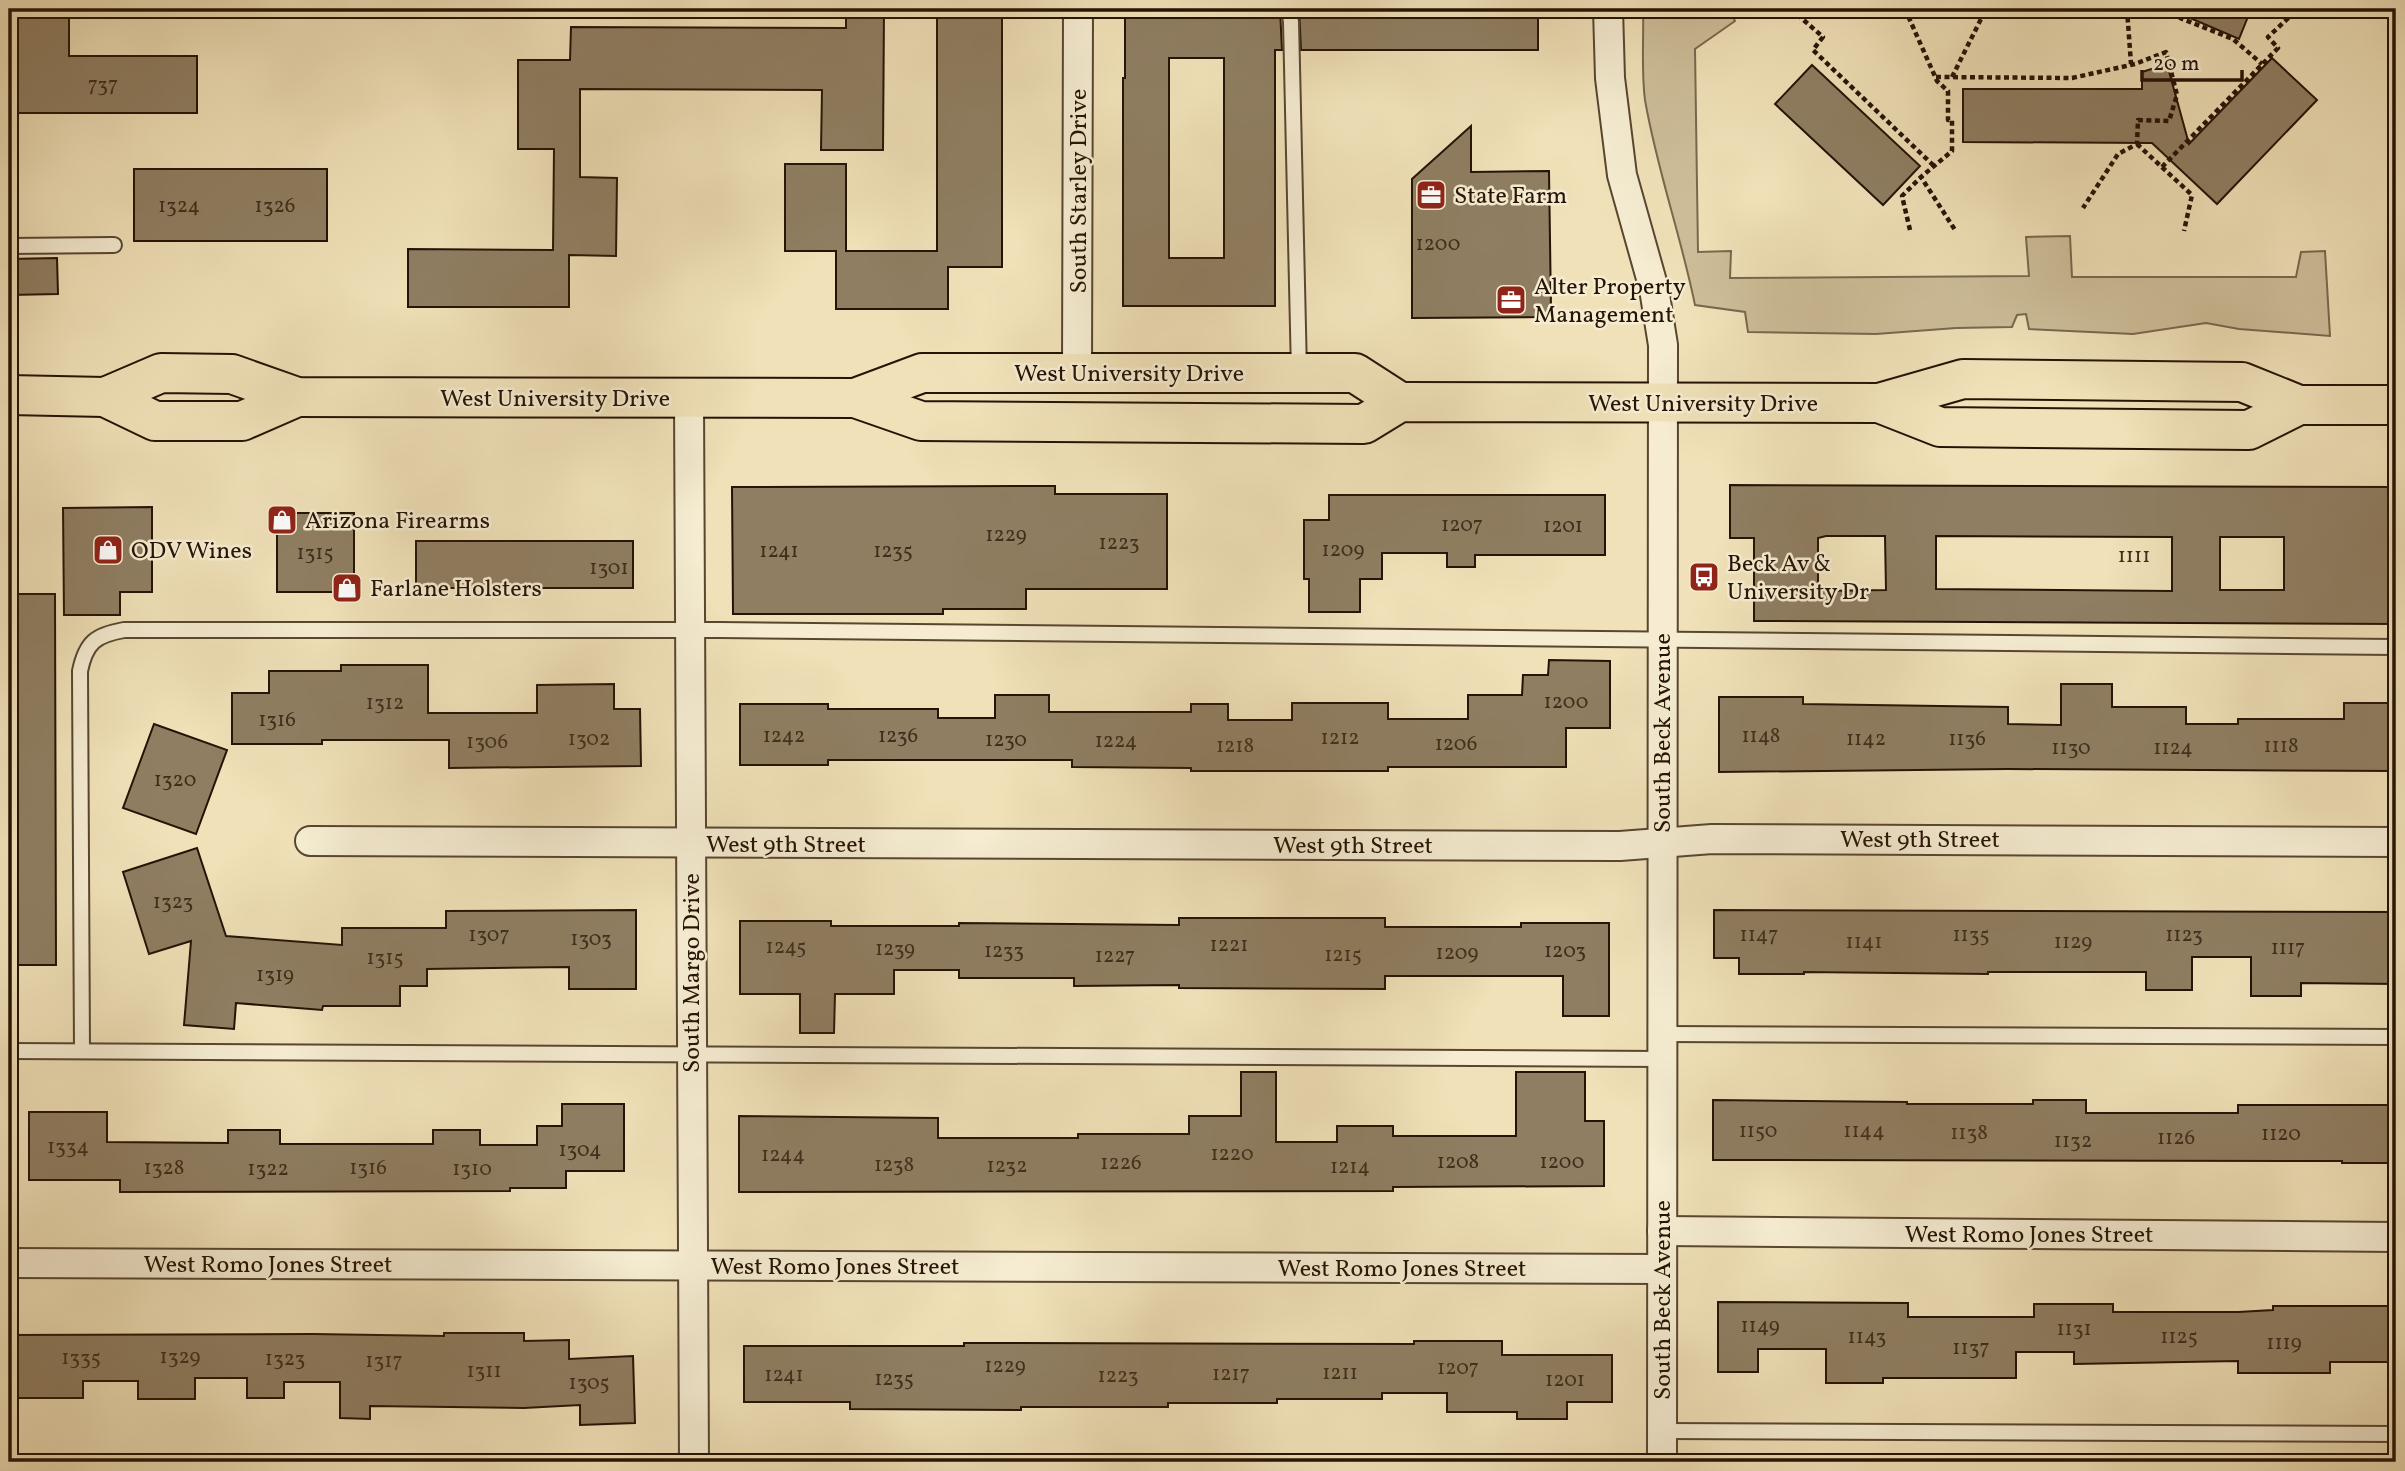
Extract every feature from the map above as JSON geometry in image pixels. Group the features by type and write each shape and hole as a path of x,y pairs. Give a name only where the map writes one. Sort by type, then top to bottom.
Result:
{"main road":[{"name":"West University Drive","path":"9,395 105,397 161,373 232,374 297,397 855,398 921,421 934,422 1364,424 1400,402 1879,403 1940,427 2249,430 2299,405 2396,405"},
{"name":"West University Drive","path":"855,398 922,373 1355,373 1400,402"}],"street":[{"name":"South Starley Drive","path":"1077,373 1078,9"},
{"name":"South Beck Avenue","path":"1608,9 1610,78 1622,175 1654,289 1663,345 1662,1462"},
{"name":"South Margo Drive","path":"688,399 694,1462"},
{"name":"West 9th Street","path":"310,841 1627,846 1713,839 2396,842"},
{"name":"West Romo Jones Street","path":"1662,1231 2396,1237"},
{"name":"West Romo Jones Street","path":"9,1263 1662,1269"}],"lane":[{"path":"1289,9 1299,373"},
{"path":"9,246 114,245"},
{"path":"82,1051 80,671 83,655 94,640 108,633 124,630 688,630 2396,647"},
{"path":"9,1051 691,1054 1663,1047 2396,1037"},
{"path":"1662,1431 2396,1434"}],"path":[{"path":"1791,9 1823,37 1813,50 1934,166"},
{"path":"1905,9 1936,77 1948,91 1948,120 1952,120 1952,151 1902,196 1910,230"},
{"path":"1952,77 1986,9"},
{"path":"2127,9 2131,65"},
{"path":"2184,9 2180,18 2233,38 2262,65"},
{"path":"2162,167 2278,48 2268,37 2298,9"},
{"path":"1936,77 2072,78 2131,65 2166,52 2177,95 2169,121 2138,120 2137,144 2192,195 2184,231"},
{"path":"2083,208 2118,154 2137,144"},
{"path":"1922,177 1955,230"}],"shaded area":[{"path":"1643,9 1729,9 1735,21 1695,49 1698,252 1731,251 1730,278 2029,276 2026,237 2070,236 2072,277 2296,277 2301,252 2325,251 2330,336 2239,329 2206,323 2133,334 2029,329 2026,314 2017,315 2012,327 1876,334 1748,332 1745,312 1695,305 1645,100"}],"building":[{"path":"9,9 69,9 69,56 197,56 197,113 9,113"},
{"path":"846,9 884,9 883,150 821,150 822,90 580,89 580,177 617,178 616,256 569,255 569,307 408,307 408,249 553,250 554,149 518,149 518,60 570,60 571,27 846,28"},
{"path":"937,9 1002,9 1002,267 948,267 948,309 836,309 836,251 785,251 785,164 846,164 846,251 937,251"},
{"path":"1125,9 1280,9 1282,50 1275,50 1275,306 1123,306","holes":["1169,58 1224,58 1224,258 1169,258"]},
{"path":"1299,9 1538,9 1538,50 1301,50"},
{"path":"2169,9 2251,9 2239,39"},
{"path":"2272,58 2317,100 2217,204 2152,143 1963,142 1963,89 2142,89 2142,72 2167,64 2189,144"},
{"path":"1812,65 1920,166 1883,205 1775,104"},
{"path":"1471,126 1471,172 1549,171 1551,310 1543,317 1412,318 1412,179"},
{"path":"134,169 327,169 327,241 134,241"},
{"path":"57,258 58,294 9,295 9,259"},
{"path":"1730,485 2396,487 2396,624 1754,621 1754,538 1730,538","holes":["1885,536 1886,590 1818,591 1818,538","1936,536 2172,537 2172,591 1936,589","2220,537 2284,537 2284,590 2220,590"]},
{"path":"1055,486 1055,494 1167,494 1167,589 1026,589 1026,609 943,609 943,614 733,614 732,487"},
{"path":"1329,495 1605,495 1605,555 1475,555 1475,567 1447,567 1447,553 1382,553 1382,579 1360,579 1360,612 1309,612 1309,579 1304,579 1304,520 1329,520"},
{"name":"ODV Wines","path":"152,507 152,592 120,592 120,615 64,615 63,508"},
{"path":"277,513 354,513 354,592 277,592"},
{"path":"416,541 633,541 633,588 416,588"},
{"path":"9,594 55,594 56,965 9,965"},
{"path":"1549,660 1610,661 1610,728 1566,728 1566,767 1388,767 1388,771 1191,771 1191,768 1072,767 1072,760 828,760 828,765 740,765 740,704 828,704 828,709 938,709 938,718 995,718 995,695 1049,695 1049,712 1191,712 1191,704 1228,704 1228,720 1292,720 1292,703 1388,703 1388,719 1468,719 1468,695 1522,695 1523,675 1548,675"},
{"path":"341,665 428,665 428,713 537,713 537,685 614,684 614,709 640,709 641,766 449,768 449,740 322,740 322,744 232,744 232,693 269,693 269,671 341,671"},
{"path":"2061,684 2112,684 2112,707 2186,707 2186,724 2238,724 2238,719 2344,719 2344,703 2393,703 2396,771 2008,769 1719,772 1719,697 1803,697 1803,704 2008,707 2008,724 2061,725"},
{"path":"154,724 227,750 196,834 123,808"},
{"path":"197,848 226,936 342,945 342,928 446,928 446,911 636,910 636,989 569,989 569,967 427,969 427,986 400,986 400,1006 323,1006 322,1010 236,1003 234,1029 184,1025 191,941 149,954 123,872"},
{"path":"1714,910 2396,912 2396,984 2301,983 2301,996 2251,996 2251,957 2192,957 2192,990 2146,990 2146,972 1739,974 1739,958 1714,958"},
{"path":"1179,918 1385,918 1385,927 1521,927 1521,923 1609,923 1609,1016 1563,1016 1563,976 1385,976 1385,989 1179,988 1179,985 1074,986 1074,978 959,978 959,970 894,970 894,994 835,994 834,1033 800,1033 800,994 740,994 740,921 831,921 831,926 959,926 959,923 1179,925"},
{"path":"1241,1072 1276,1072 1276,1142 1337,1142 1337,1126 1393,1126 1393,1136 1516,1136 1516,1072 1585,1072 1585,1121 1604,1121 1604,1186 1393,1187 1393,1191 739,1192 739,1116 938,1118 938,1138 1078,1138 1078,1134 1189,1134 1189,1116 1241,1116"},
{"path":"1713,1100 2033,1104 2033,1100 2086,1100 2086,1113 2238,1113 2238,1105 2396,1105 2396,1163 1713,1160"},
{"path":"562,1104 624,1104 624,1171 566,1171 566,1188 510,1188 510,1191 120,1192 120,1180 29,1180 29,1112 107,1112 107,1142 228,1143 228,1130 280,1130 280,1144 433,1144 433,1130 480,1130 480,1145 537,1145 537,1126 562,1126"},
{"path":"1718,1302 1908,1303 1908,1317 2034,1317 2034,1304 2113,1304 2113,1312 2238,1312 2273,1310 2273,1306 2396,1306 2396,1362 2330,1362 2330,1373 2238,1373 2238,1361 2074,1364 2074,1352 2016,1352 2016,1378 1883,1378 1883,1383 1826,1383 1826,1349 1758,1349 1758,1372 1718,1372"},
{"path":"444,1333 524,1333 524,1341 569,1340 569,1359 633,1356 635,1423 580,1425 580,1405 524,1408 370,1406 370,1419 340,1418 340,1382 284,1382 284,1398 247,1398 247,1378 195,1378 195,1399 138,1399 138,1381 83,1381 83,1398 9,1398 9,1335 444,1336"},
{"path":"1414,1341 1502,1341 1502,1355 1612,1355 1612,1402 1567,1402 1567,1419 1517,1419 1517,1412 1447,1412 1447,1393 1382,1393 1382,1399 1277,1399 1277,1403 1168,1403 1168,1407 1021,1407 1021,1410 850,1409 850,1402 744,1402 744,1346 964,1346 964,1343 1414,1344"}],"place":[{"name":"State Farm","path":"1431,195"},
{"name":"Alter Property Management","path":"1511,300"},
{"name":"Arizona Firearms","path":"282,520"},
{"name":"ODV Wines","path":"108,550"},
{"name":"Beck Av & University Dr","path":"1704,577"},
{"name":"Farlane Holsters","path":"347,588"}]}
